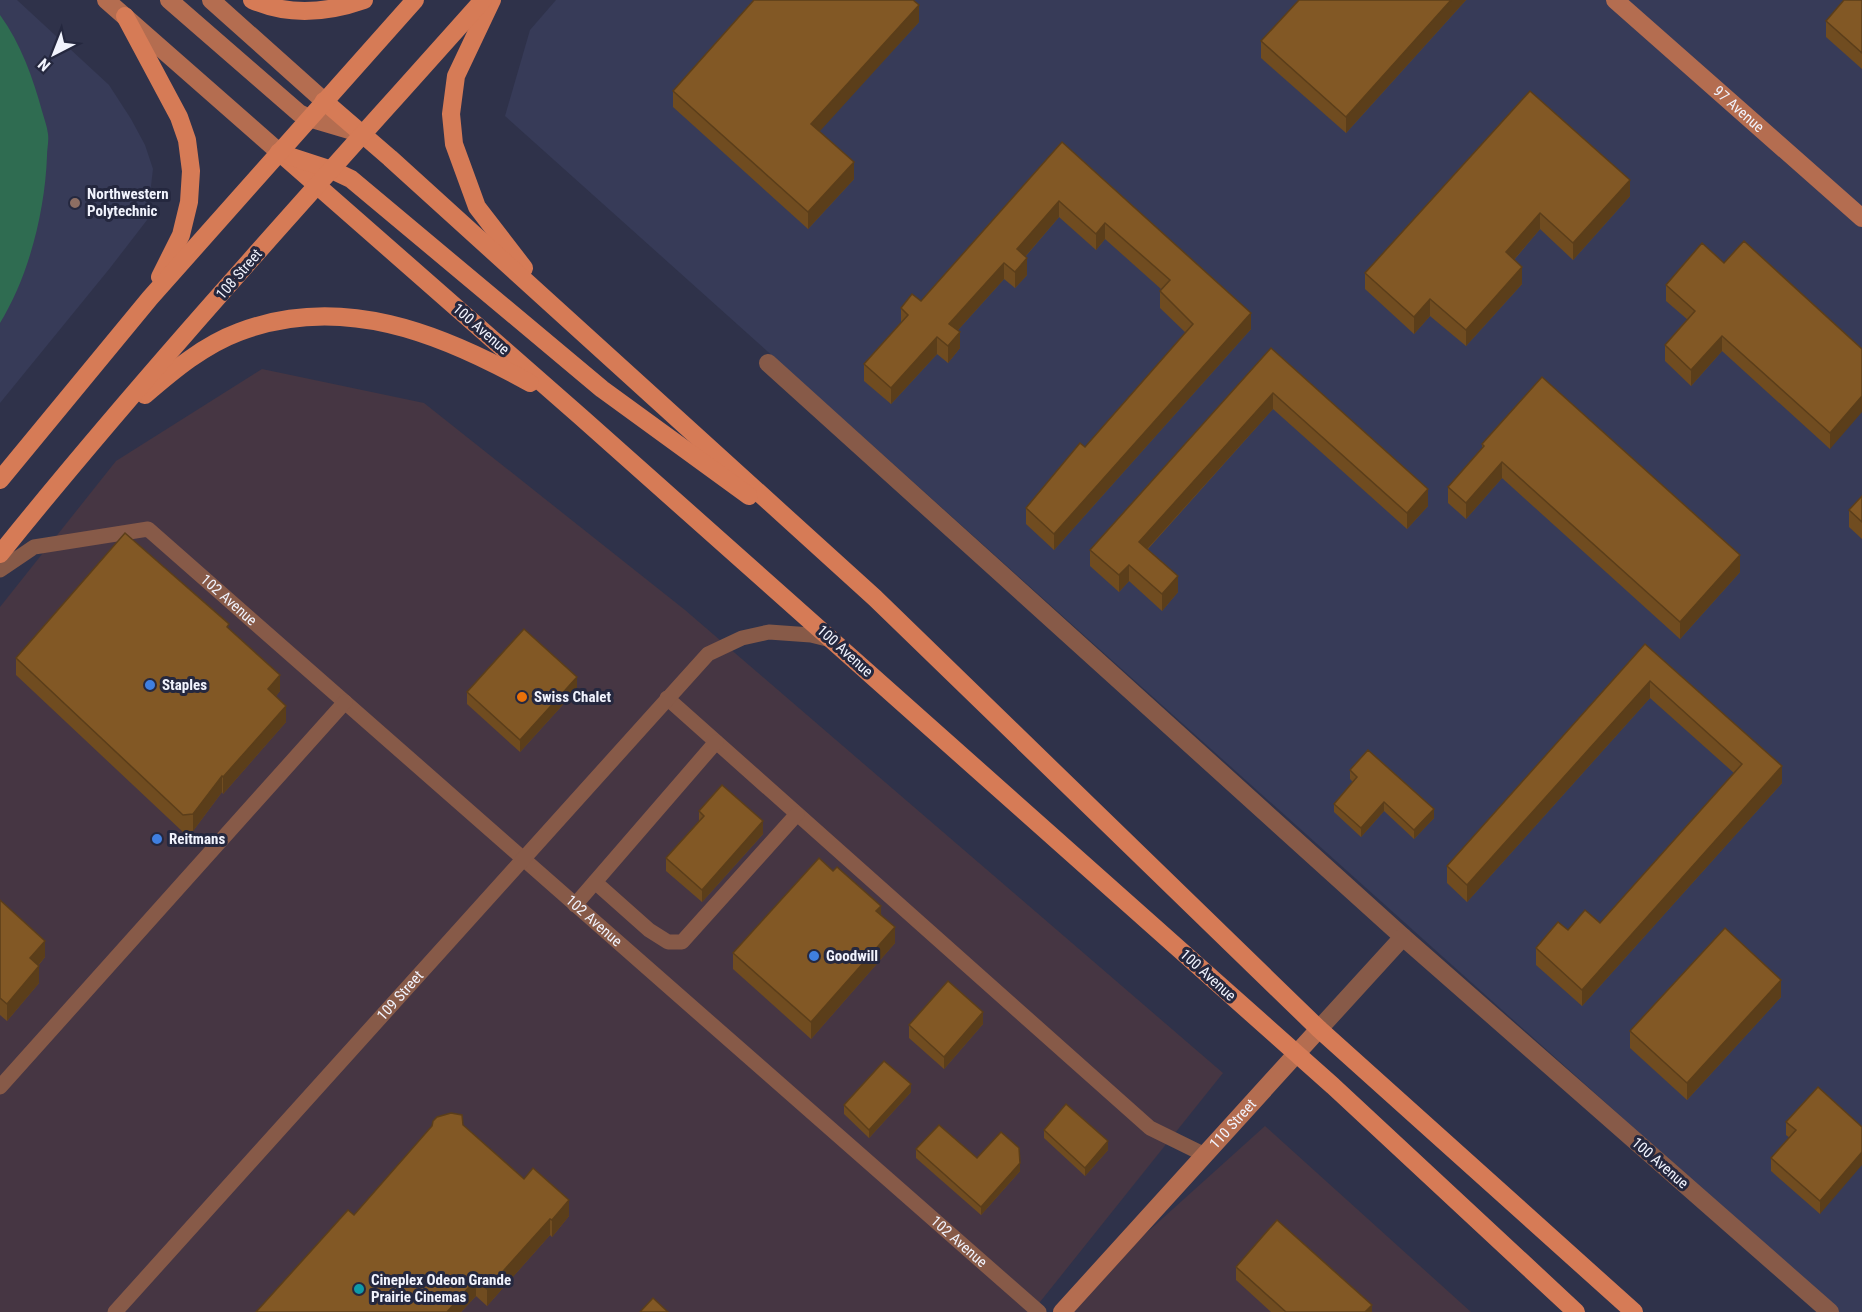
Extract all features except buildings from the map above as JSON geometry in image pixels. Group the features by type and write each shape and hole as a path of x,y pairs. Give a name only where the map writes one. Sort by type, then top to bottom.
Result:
{"main road":[{"path":"252,0 272,8 314,11 364,0"},
{"path":"0,480 150,298 415,0"},
{"name":"108 Street","path":"0,554 76,460 483,0"},
{"path":"492,0 456,76 451,114 454,144 477,207 553,305"},
{"path":"124,16 179,117 187,140 191,171 189,202 181,235 150,298"},
{"path":"324,101 553,305 875,598 1319,1029 1634,1312"},
{"path":"279,152 351,179 602,389 750,497 875,598"},
{"name":"100 Avenue","path":"279,152 833,640 1297,1054 1575,1312"},
{"path":"76,460 169,374 198,353 239,332 281,320 321,316 365,318 405,327 447,341 496,364 535,386 581,417"}],"street":[{"name":"100 Avenue","path":"106,0 279,152"},
{"path":"169,0 291,106 309,118 363,134"},
{"path":"211,0 324,101"},
{"name":"97 Avenue","path":"1615,0 1862,218"},
{"name":"100 Avenue","path":"768,363 1403,937 1830,1312"},
{"name":"110 Street","path":"1071,1308 1205,1155 1403,937"}],"lane":[{"name":"102 Avenue","path":"0,570 34,547 148,529 1039,1312"},
{"name":"109 Street","path":"116,1312 708,654 742,638 769,632 811,635 833,640"},
{"path":"667,698 1150,1128 1205,1155"},
{"path":"0,1087 345,702"},
{"path":"575,905 716,742"},
{"path":"595,882 649,930 668,942 682,942 797,814"}],"shaded area":[{"name":"Northwestern Polytechnic","path":"0,0 17,0 109,85 145,145 153,169 147,220 0,403"},
{"path":"556,0 1862,0 1862,1312 1839,1312 505,116 530,30"},
{"path":"262,369 424,403 685,610 1223,1073 1032,1312 0,1312 0,607 116,461"},
{"path":"1265,1126 1471,1312 1062,1312 1072,1300"}],"green space":[{"path":"0,15 20,49 30,74 46,125 48,139 46,177 34,242 19,285 0,323"}],"place":[{"name":"Northwestern Polytechnic","path":"75,203"},
{"name":"Staples","path":"150,685"},
{"name":"Swiss Chalet","path":"522,697"},
{"name":"Reitmans","path":"157,839"},
{"name":"Goodwill","path":"814,956"},
{"name":"Cineplex Odeon Grande Prairie Cinemas","path":"359,1289"}]}
